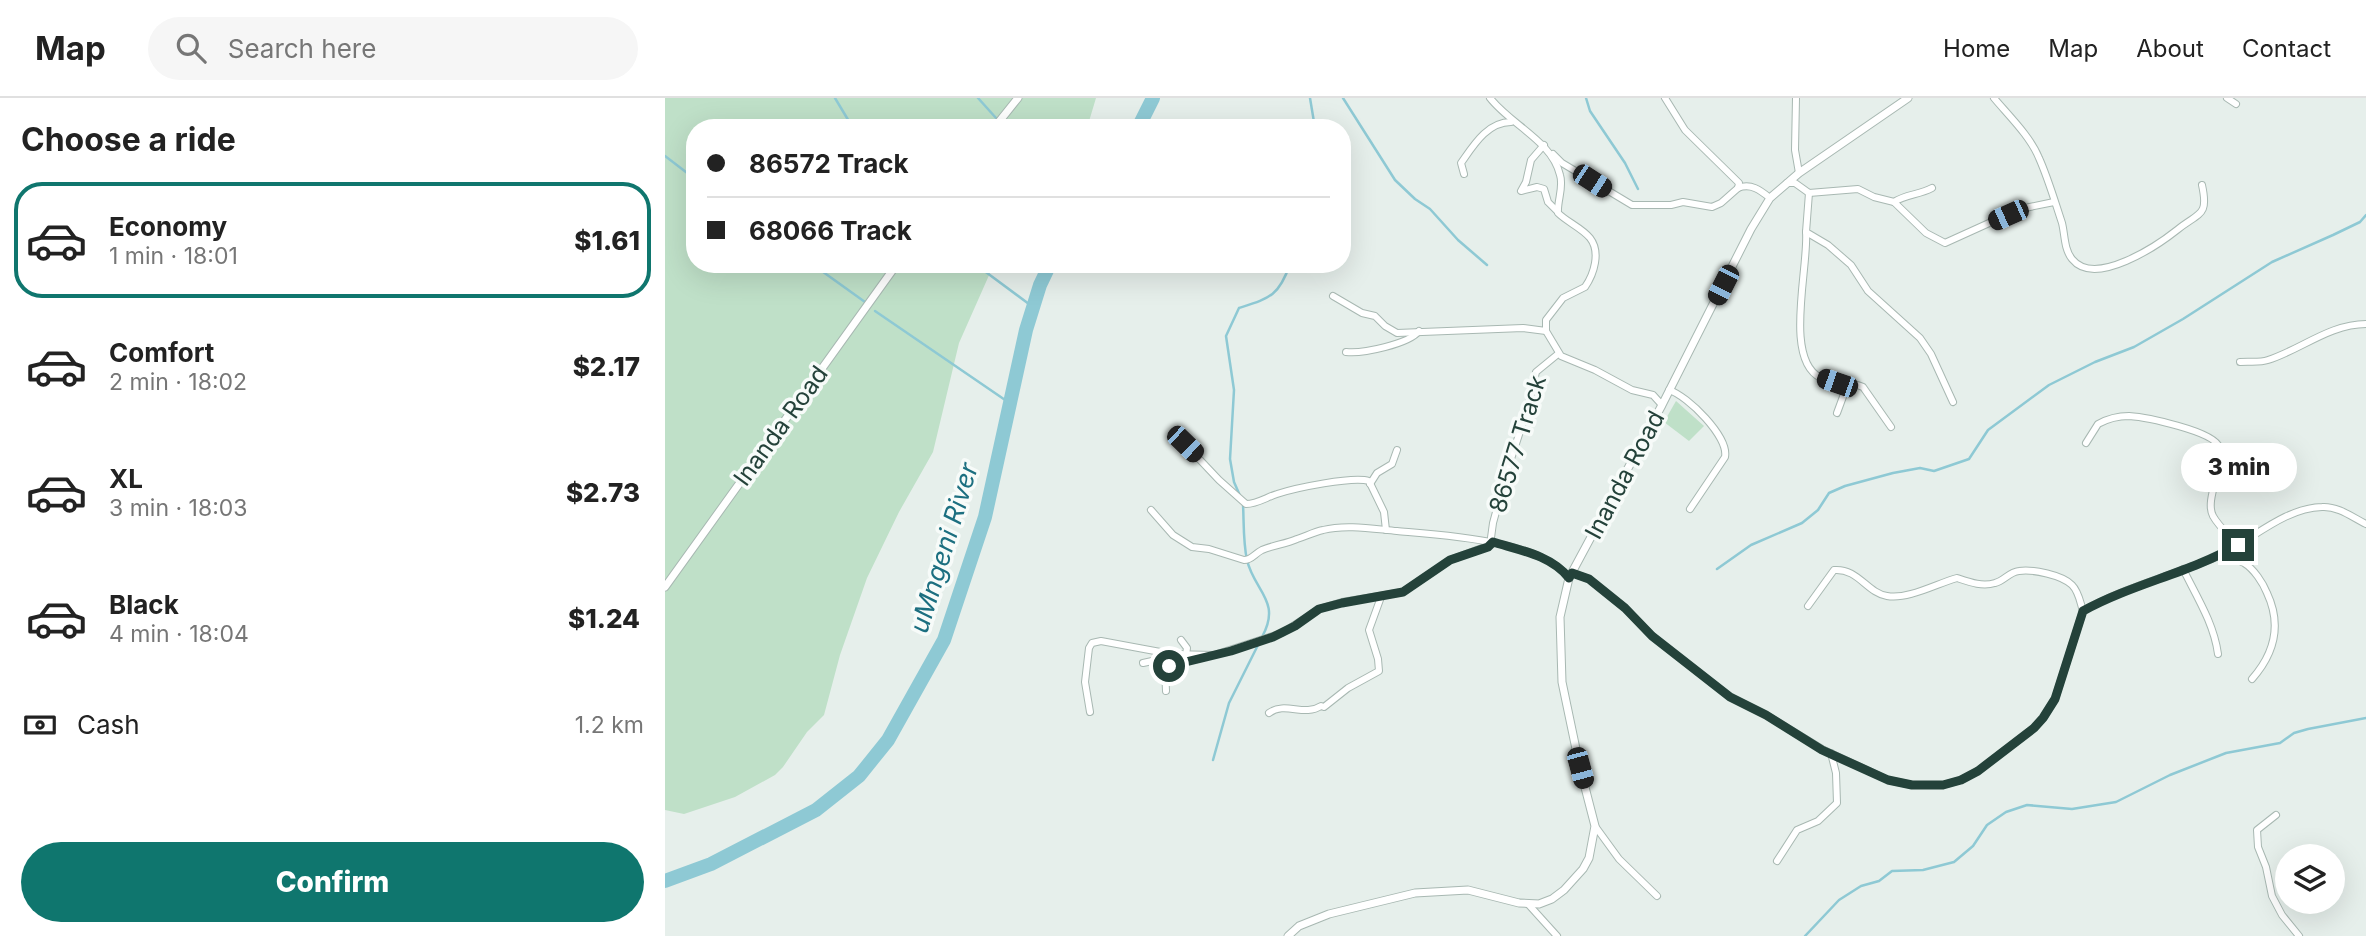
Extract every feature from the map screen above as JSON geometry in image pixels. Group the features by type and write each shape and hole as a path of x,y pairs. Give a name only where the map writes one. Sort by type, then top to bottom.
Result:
{"street":[{"path":"1002,119 1018,98"},
{"path":"1490,98 1513,122 1562,163 1632,205 1671,205 1683,202 1711,207 1744,186 1757,188 1770,198"},
{"path":"1665,98 1685,130 1739,183 1738,188"},
{"path":"1796,98 1795,150 1799,173"},
{"name":"Inanda Road","path":"1529,905 1552,899 1575,879 1589,858 1595,826 1562,682 1559,629 1570,575 1662,405 1751,229 1770,198 1799,173 1908,98"},
{"path":"1994,98 2037,153 2072,260 2086,266 2112,266 2136,258 2200,214 2205,205 2201,185"},
{"path":"2227,98 2236,104"},
{"path":"1464,174 1461,163 1477,140 1500,123 1513,122"},
{"path":"1546,148 1561,175 1557,211"},
{"path":"1546,148 1531,160 1521,191 1537,187 1543,189 1548,202 1566,220 1590,237 1595,258 1587,284 1557,304 1546,319 1546,331 1559,354 1567,360 1595,370 1632,390 1653,395 1662,405"},
{"path":"1787,183 1795,183 1809,193 1858,189 1894,202 1927,233 1945,243 2020,209 2054,202"},
{"path":"1894,202 1906,195 1919,194 1932,188"},
{"path":"1809,193 1806,232 1808,250 1800,339 1808,368 1820,377 1866,389 1891,426"},
{"path":"1806,232 1851,265 1868,291 1925,345 1953,402"},
{"name":"Inanda Road","path":"665,587 891,273"},
{"path":"1333,296 1362,313 1375,316 1397,333 1523,328 1546,331"},
{"path":"2240,362 2266,360 2311,339 2349,326 2366,324"},
{"path":"1346,352 1358,352 1407,341 1419,331"},
{"name":"86577 Track","path":"1493,542 1493,523 1536,372 1559,354"},
{"path":"1836,413 1844,394 1837,383"},
{"path":"1669,390 1678,393 1711,426 1726,448 1725,457 1690,509"},
{"path":"2086,443 2098,424 2130,416 2187,427 2216,443 2219,449 2219,472 2211,509 2213,516 2238,545"},
{"path":"1185,444 1246,504 1253,504 1288,490 1341,481 1369,481 1384,512 1386,530"},
{"path":"1370,484 1377,473 1392,464 1397,450"},
{"path":"2083,611 2111,596 2217,556 2283,519 2322,507 2342,511 2366,524"},
{"path":"1151,510 1173,534 1192,547 1209,549 1244,560 1249,560 1272,546 1325,529 1439,534 1493,542 1551,562 1570,575 1589,579 1625,608 1652,636 1730,697 1831,753 1888,780 1912,785 1943,785 1961,780 1978,771 2034,728 2048,710 2063,678 2083,611 2072,585 2033,572 2014,572 1993,584 1973,583 1956,578 1930,588 1889,597 1877,593 1864,581 1842,570 1834,570 1808,606"},
{"path":"1165,691 1165,669 1178,662 1231,651 1273,637 1319,609 1403,592 1450,560 1488,547 1493,542"},
{"path":"2217,556 2246,564 2264,586 2274,610 2276,622 2270,653 2263,667 2252,679"},
{"path":"2183,569 2211,623 2218,654"},
{"path":"1269,713 1279,707 1305,711 1324,707 1348,688 1377,674 1378,659 1369,630 1381,597"},
{"path":"1181,640 1187,648 1187,655"},
{"path":"1090,712 1085,682 1092,643 1101,641 1201,656"},
{"path":"1143,663 1187,655"},
{"path":"1777,861 1797,830 1818,821 1837,803 1836,773 1831,753"},
{"path":"2276,815 2257,830 2258,847 2276,904 2299,936"},
{"path":"1595,826 1619,859 1657,896"},
{"path":"1289,936 1299,926 1329,914 1415,893 1468,890 1529,905 1557,936"}],"green space":[{"path":"665,98 1096,98 1090,119 686,119 686,273 990,273 959,343 933,452 899,512 867,578 840,655 824,715 807,732 775,775 735,797 684,814 665,810"},
{"path":"1676,401 1704,426 1689,441 1664,422"}],"waterway":[{"path":"835,98 848,119"},
{"path":"978,98 996,118"},
{"name":"uMngeni River","path":"1142,119 1153,98"},
{"path":"1310,98 1314,119"},
{"path":"1343,98 1395,180 1430,209 1458,240 1487,265"},
{"path":"1586,98 1590,111 1625,163 1638,189"},
{"path":"665,156 686,172"},
{"path":"1717,569 1751,545 1802,523 1818,510 1829,493 1845,486 1920,468 1934,471 1969,459 1988,430 2049,385 2095,362 2134,347 2272,262 2360,222 2366,215"},
{"path":"825,273 865,302"},
{"path":"987,273 1033,307"},
{"name":"uMngeni River","path":"665,881 711,864 816,810 859,776 888,740 944,640 985,517 1026,330 1046,273"},
{"path":"1241,498 1234,482 1230,459 1234,390 1226,336 1239,308 1272,294 1282,283 1286,273"},
{"path":"875,311 1011,404"},
{"path":"1243,504 1247,560 1268,605 1267,625 1262,637"},
{"path":"1213,760 1229,703 1259,643"},
{"path":"1805,936 1839,900 1861,886 1879,881 1892,871 1923,870 1954,862 1973,846 1987,825 2006,812 2027,805 2072,809 2116,802 2170,775 2226,753 2280,743 2294,733 2366,718"}],"route":[{"path":"1169,666 1201,656 1231,651 1273,637 1319,609 1403,592 1450,560 1488,547 1493,542 1551,562 1561,568 1569,578 1572,573 1589,579 1625,608 1652,636 1730,697 1766,715 1822,750 1888,780 1912,785 1943,785 1978,771 2043,718 2055,699 2063,678 2083,611 2111,596 2173,574 2238,545"}]}
